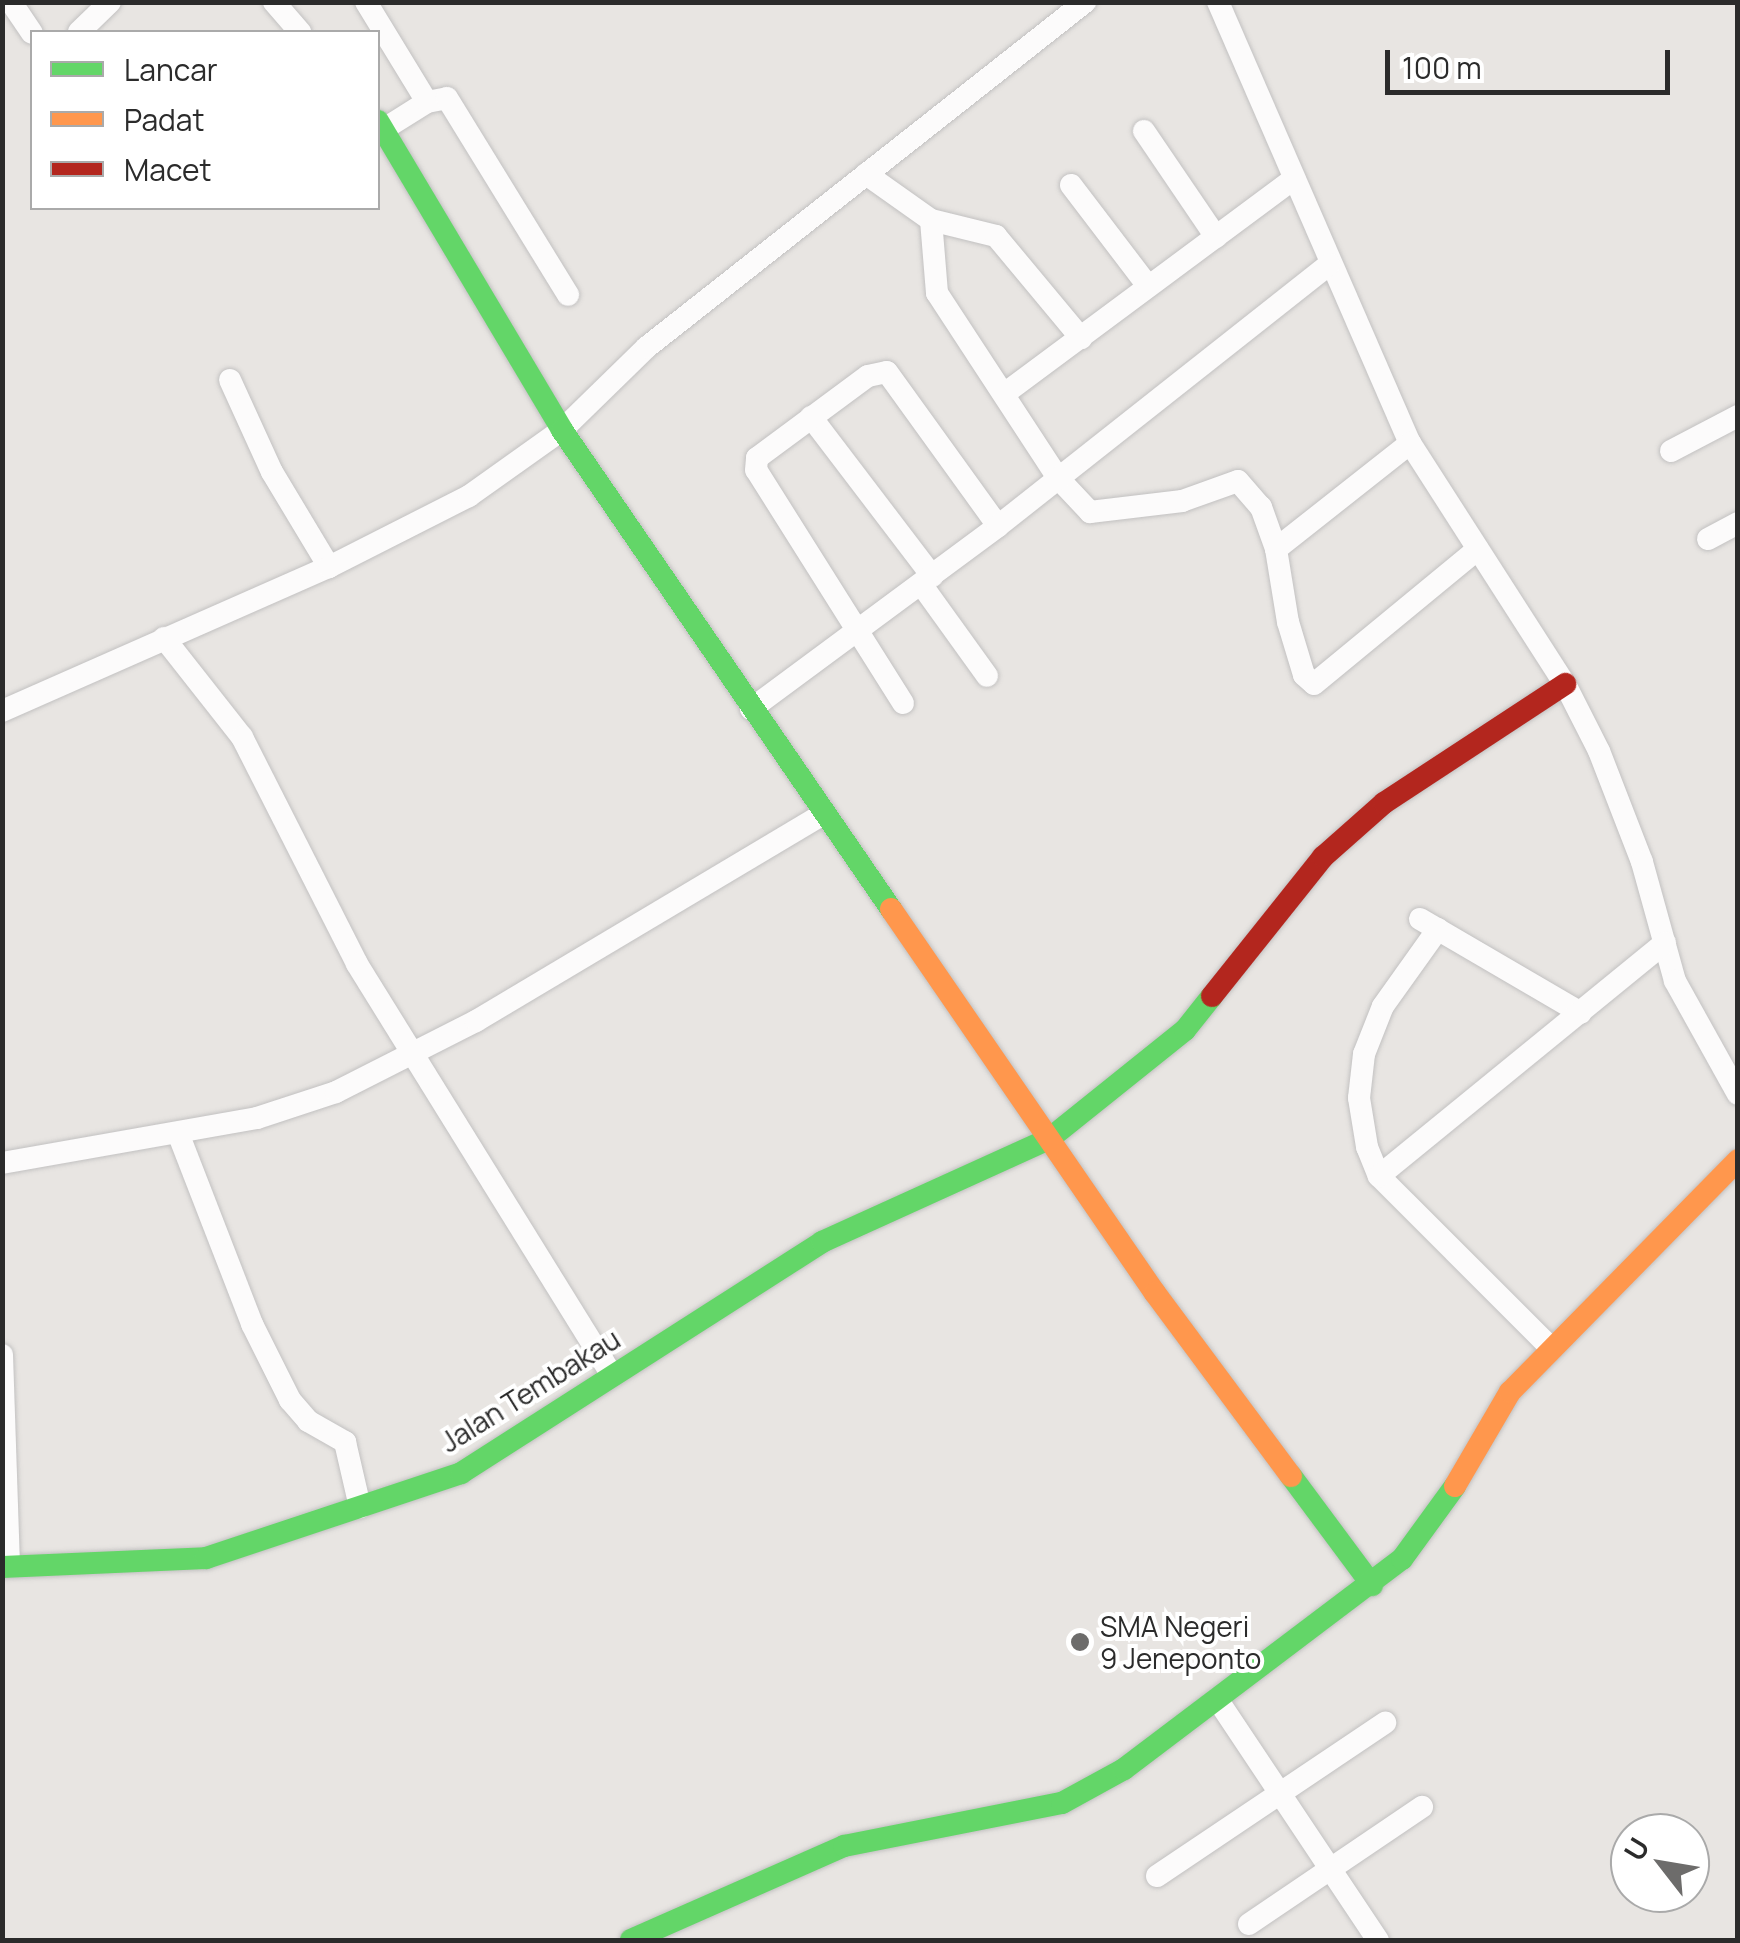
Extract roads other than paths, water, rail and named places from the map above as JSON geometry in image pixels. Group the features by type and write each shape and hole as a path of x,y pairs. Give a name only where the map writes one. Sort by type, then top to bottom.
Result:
{"street":[{"path":"11,2 31,30"},
{"path":"81,30 110,2"},
{"path":"274,2 298,30"},
{"path":"366,2 427,102"},
{"path":"2,711 328,567 469,496 562,430 647,347 1085,2"},
{"path":"1218,2 1329,266 1410,443 1565,684 1620,800 1675,981 1738,1094"},
{"path":"568,295 449,101 427,102 381,125 562,430 1048,1139 1372,1585"},
{"path":"1144,130 1216,236"},
{"path":"866,174 931,220 996,236 1081,338"},
{"path":"1004,394 1294,178"},
{"path":"1071,184 1148,286"},
{"path":"931,220 938,294 1058,478 1090,512 1182,501 1238,481 1262,507 1276,549 1288,622 1304,675 1314,684 1478,549"},
{"path":"751,708 998,526 1329,266"},
{"path":"903,704 755,466 810,416 868,376 887,372 998,526"},
{"path":"230,380 265,459 328,567"},
{"path":"810,416 926,580 988,676"},
{"path":"1671,451 1738,416"},
{"path":"1276,549 1410,443"},
{"path":"1708,539 1738,523"},
{"path":"164,638 242,737 312,879 413,1056 611,1372"},
{"name":"Jalan Tembakau","path":"6,1566 206,1558 461,1473 611,1372 822,1242 1048,1139 1185,1030 1347,836 1445,761 1565,684"},
{"path":"2,1163 257,1118 413,1056 824,814"},
{"path":"1550,1347 1379,1176 1359,1098 1364,1054 1383,1006 1429,924 1581,1013"},
{"path":"1379,1176 1666,943"},
{"path":"178,1133 252,1324 299,1412 345,1442 360,1507"},
{"path":"631,1940 844,1846 1062,1803 1095,1790 1372,1585 1420,1538 1488,1422 1550,1347 1738,1160"},
{"path":"2,1355 6,1566"},
{"path":"1217,1698 1378,1940"},
{"path":"1157,1876 1282,1797 1385,1723"},
{"path":"1249,1924 1328,1866 1422,1807"}],"place":[{"name":"SMA Negeri 9 Jeneponto","path":"1080,1642"}]}
